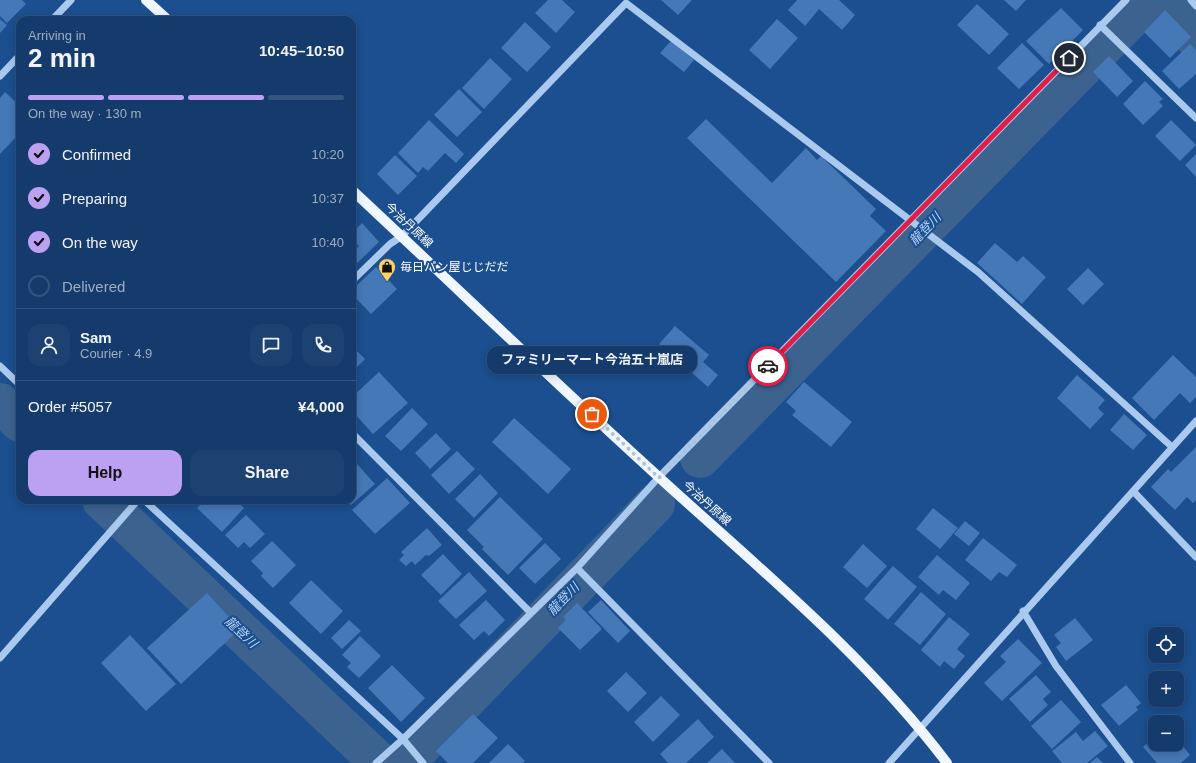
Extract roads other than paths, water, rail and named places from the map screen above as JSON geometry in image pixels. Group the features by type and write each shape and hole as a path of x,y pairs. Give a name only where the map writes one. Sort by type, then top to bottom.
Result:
{"main road":[{"path":"146,0 164,16"},
{"name":"今治丹原線","path":"356,194 659,478 828,630 920,728 947,763"}],"street":[{"path":"56,16 71,0"},
{"path":"376,763 403,739 530,612 577,568 659,478 1126,0"},
{"path":"356,277 390,244 402,236 626,2 909,221 978,272 1172,447"},
{"path":"1100,25 1196,118"},
{"path":"0,76 16,59"},
{"path":"0,366 16,381"},
{"path":"889,763 1023,611 1134,492 1196,421"},
{"path":"356,437 530,612"},
{"path":"1134,492 1196,557"},
{"path":"0,658 134,504"},
{"path":"148,504 403,739 424,763"},
{"path":"577,568 769,763"},
{"path":"1023,611 1056,666 1130,763"}],"waterway":[{"name":"龍登川","path":"700,458 1149,0"},
{"name":"龍登川","path":"1160,0 1196,39"},
{"name":"龍登川","path":"0,403 16,418"},
{"name":"龍登川","path":"106,504 380,763"},
{"name":"龍登川","path":"405,763 655,504"}],"place":[{"name":"毎日パン屋じじだだ","path":"387,282"},
{"name":"ファミリーマート今治五十嵐店","path":"592,414"}]}
